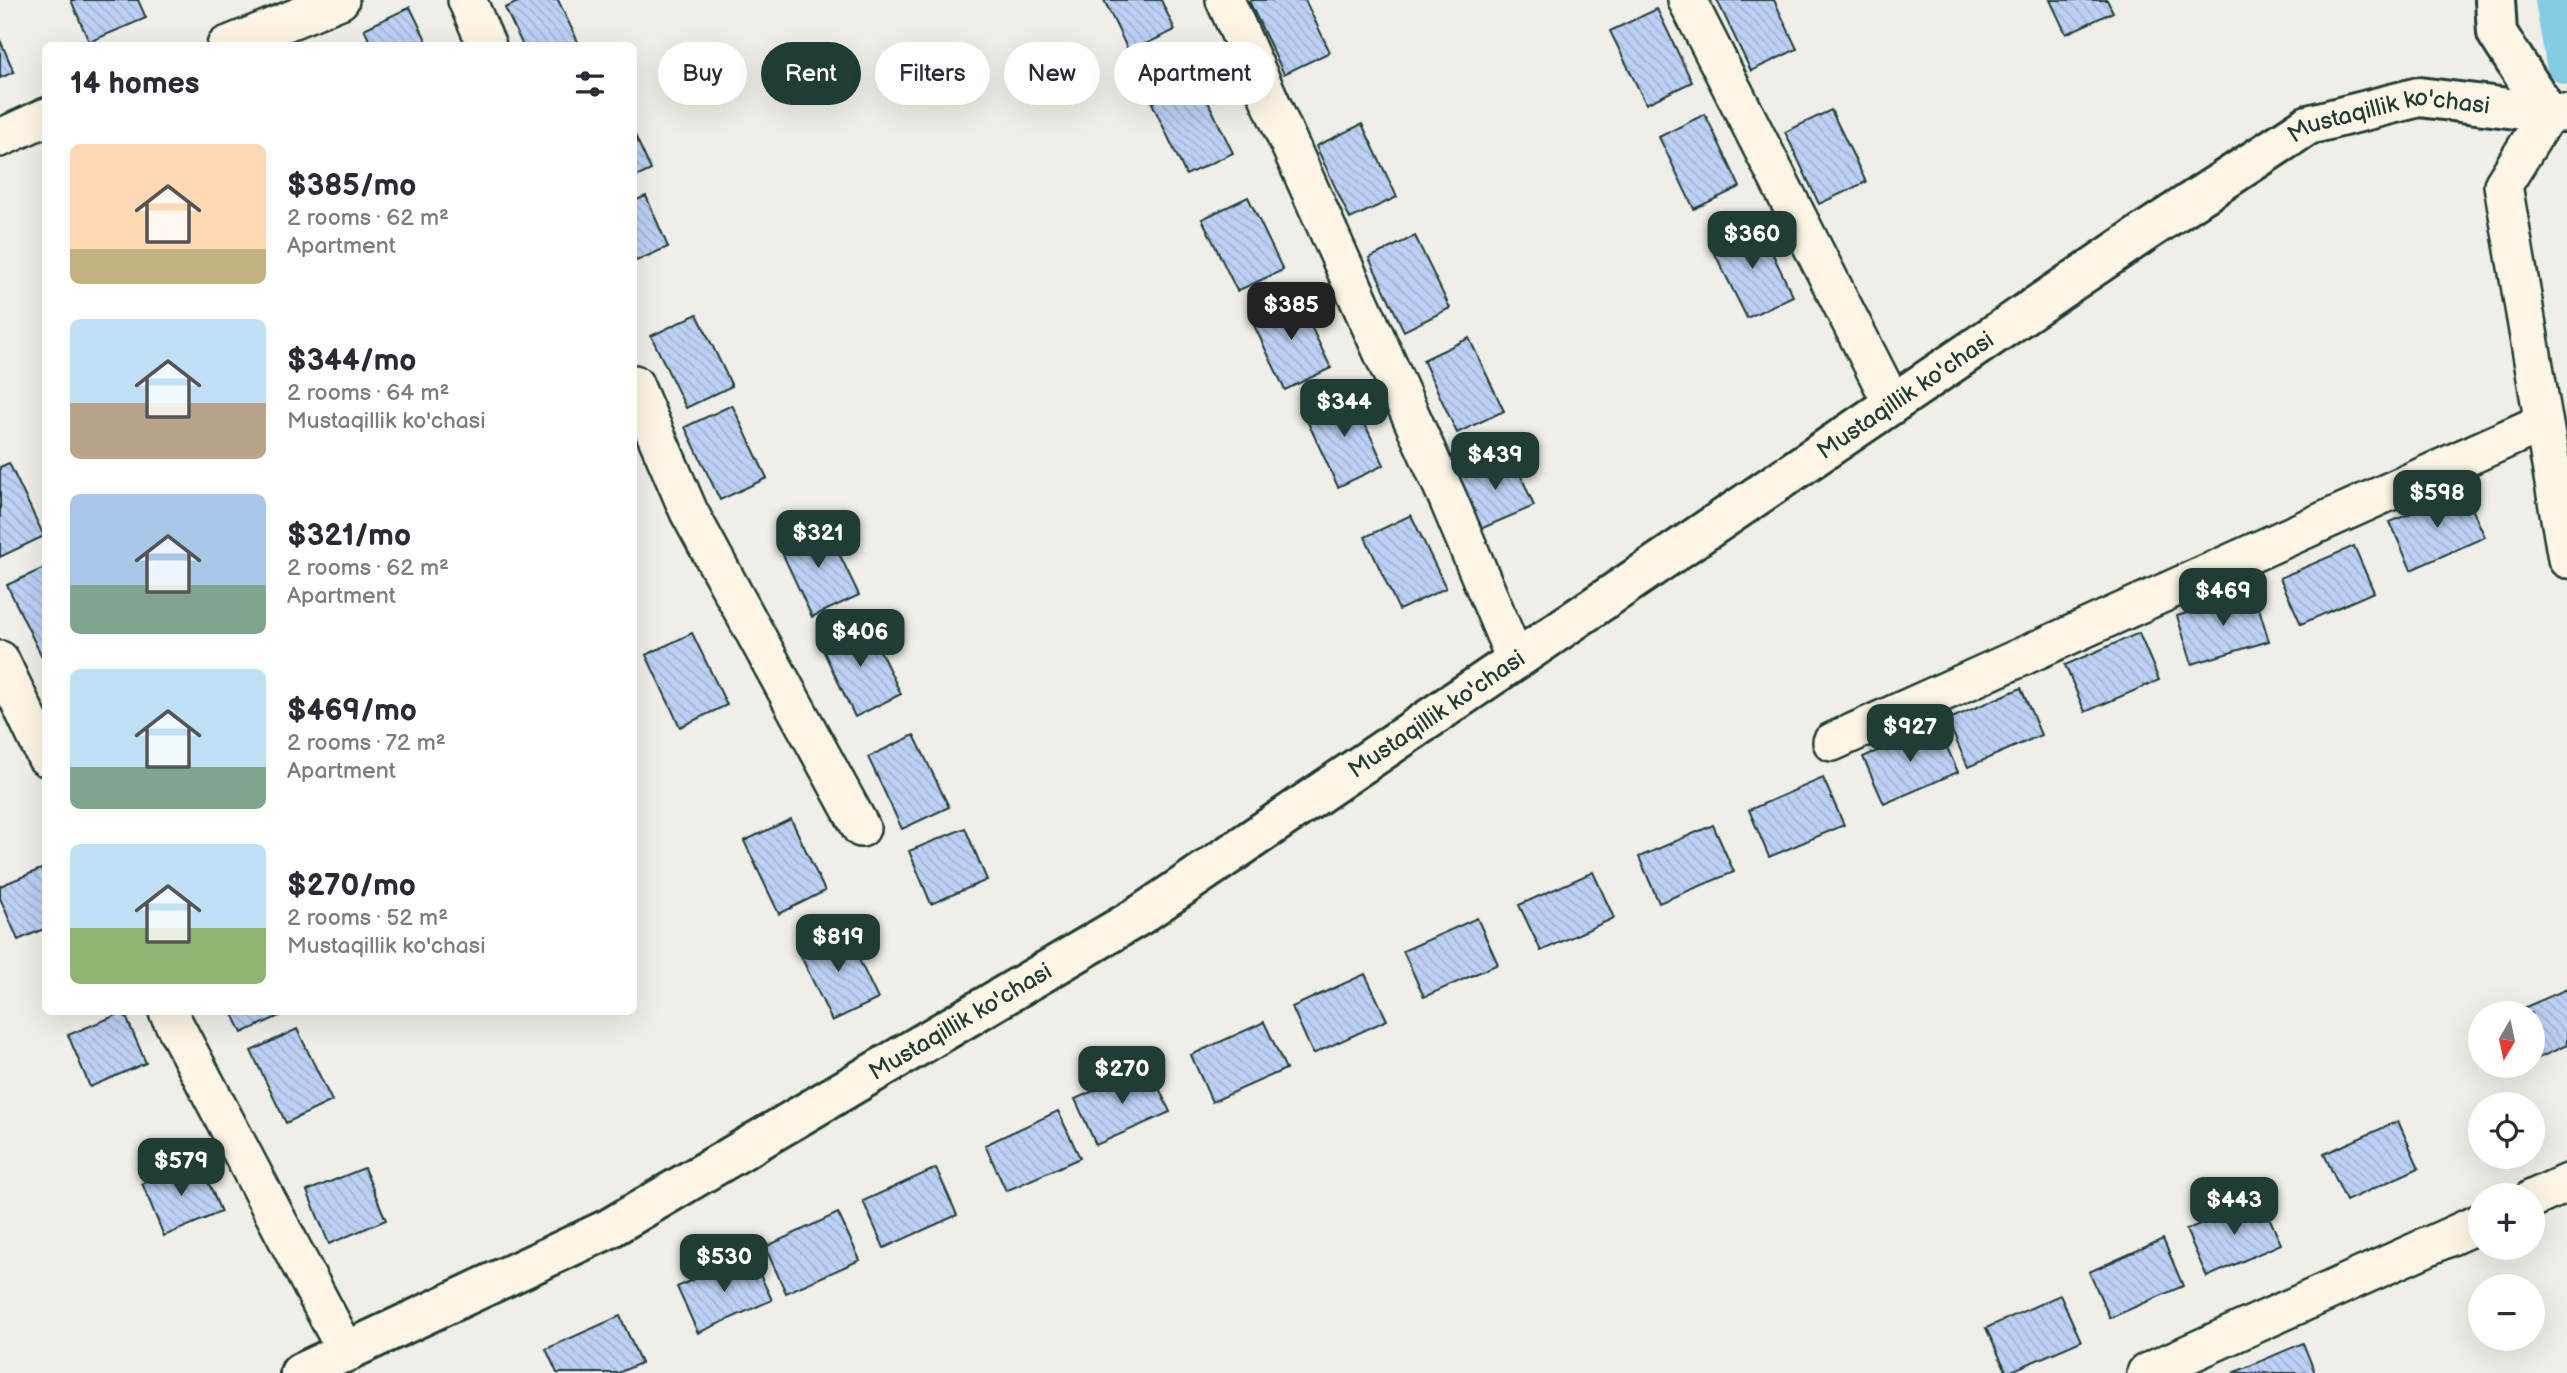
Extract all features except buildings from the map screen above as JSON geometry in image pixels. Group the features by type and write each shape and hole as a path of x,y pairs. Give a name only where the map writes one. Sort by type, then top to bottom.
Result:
{"street":[{"path":"236,42 340,0"},
{"path":"467,0 485,42"},
{"path":"1225,0 1448,499 1515,659"},
{"path":"1687,0 1892,403"},
{"path":"2495,0 2497,33 2557,113 2503,185 2567,559"},
{"name":"Mustaqillik ko'chasi","path":"300,1373 608,1229 1139,916 1892,403 2308,125 2419,97 2557,113"},
{"path":"0,138 42,119"},
{"path":"637,391 689,512 861,828"},
{"path":"1832,742 2542,423"},
{"path":"0,660 42,749"},
{"path":"170,1015 347,1353"},
{"path":"2545,1193 2567,1183"},
{"path":"2146,1373 2468,1228"}],"waterway":[{"path":"2556,0 2567,63"}]}
